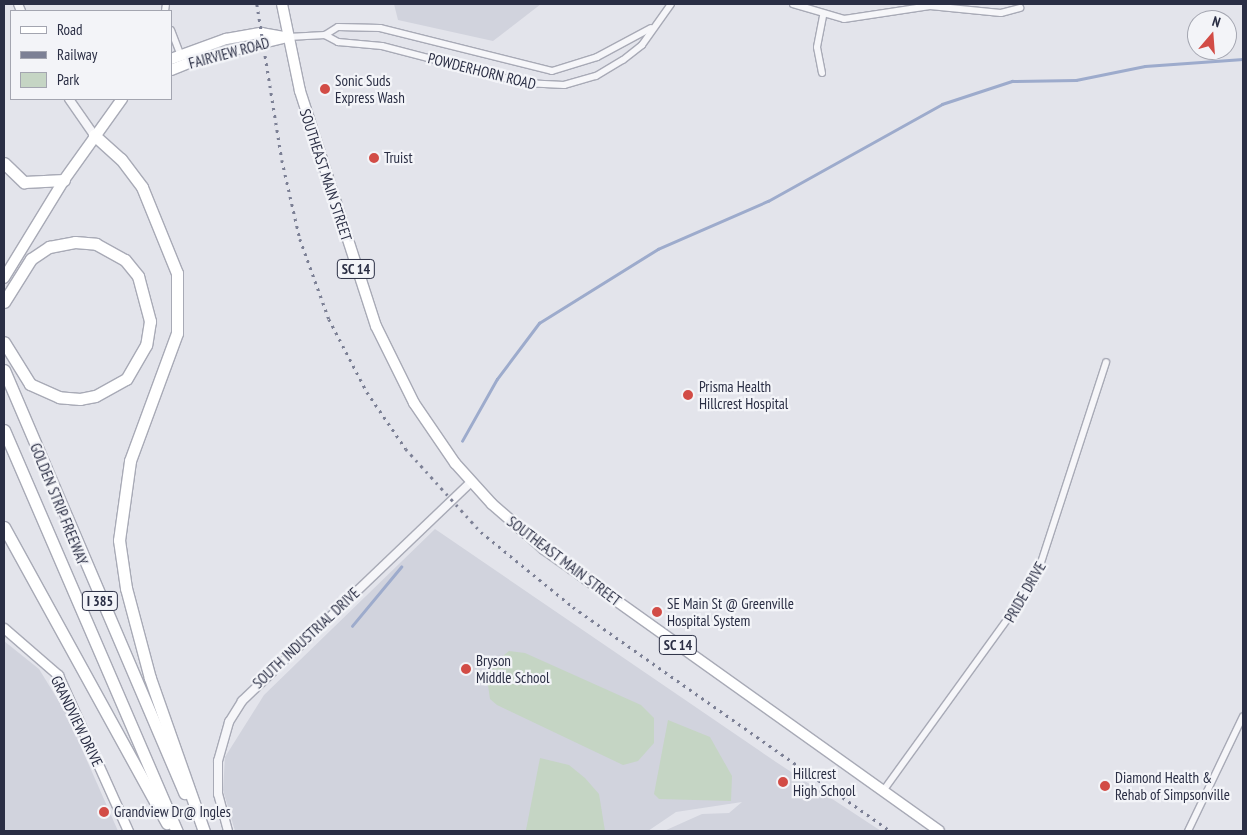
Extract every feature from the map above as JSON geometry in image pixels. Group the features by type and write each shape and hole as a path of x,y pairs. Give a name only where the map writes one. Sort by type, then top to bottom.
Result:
{"highway":[{"path":"94,135 121,159 142,187 177,273 177,333 130,461 119,540 126,588 150,678 204,831"},
{"path":"4,163 24,182 64,180"},
{"path":"4,301 31,259 49,247 75,242 96,244 125,260 138,276 150,304 150,321 146,345 126,379 95,396 80,399 59,397 30,384 4,342"},
{"name":"GOLDEN STRIP FREEWAY","path":"4,370 200,831"},
{"name":"GOLDEN STRIP FREEWAY","path":"4,430 177,831"},
{"path":"4,527 171,831"}],"main road":[{"name":"SOUTHEAST MAIN STREET","path":"282,4 287,38 312,134 376,326 414,403 471,482 544,549 939,831"},
{"name":"FAIRVIEW ROAD","path":"176,57 261,33 287,38"},
{"name":"FAIRVIEW ROAD","path":"172,70 201,58 287,38"},
{"path":"4,278 64,180 94,135 121,100"},
{"name":"GRANDVIEW DRIVE","path":"4,628 58,675 128,831"}],"street":[{"name":"POWDERHORN ROAD","path":"325,35 338,42 382,46 496,77 549,86 579,82 608,70 642,45 651,28 671,4"},
{"path":"793,4 823,16 844,18 930,6 996,13 1020,8"},
{"path":"822,73 817,47 823,16"},
{"name":"POWDERHORN ROAD","path":"287,38 325,35 338,27 382,29 552,71 597,57 651,28"},
{"path":"172,35 176,57"},
{"path":"70,100 94,135"},
{"name":"PRIDE DRIVE","path":"882,791 1035,581 1106,362"},
{"name":"SOUTH INDUSTRIAL DRIVE","path":"228,831 218,794 218,761 229,722 242,701 471,482"},
{"path":"1188,831 1243,716"}],"shaded area":[{"path":"394,4 541,4 493,41 398,20"},
{"name":"Bryson Middle School","path":"435,529 776,762 881,831 664,831 702,814 729,813 742,802 676,812 648,831 235,831 223,790 225,757 264,695"},
{"path":"4,641 39,669 66,713 118,831 4,831"}],"green space":[{"path":"509,651 525,653 641,705 654,718 654,743 638,761 623,765 497,705 490,699 487,678 493,664"},
{"path":"668,720 710,737 732,776 731,801 659,799 654,794"},
{"path":"540,758 569,765 585,778 599,794 605,831 526,830"}],"waterway":[{"path":"462,441 497,379 539,323 658,249 768,201 942,104 1012,81 1076,80 1145,66 1243,59"},
{"path":"352,626 401,567"}],"railway":[{"path":"257,4 282,160 300,239 329,319 367,392 406,449 481,532 573,607 891,831"}],"place":[{"name":"Sonic Suds Express Wash","path":"325,89"},
{"name":"Truist","path":"374,158"},
{"name":"Prisma Health Hillcrest Hospital","path":"688,395"},
{"name":"SE Main St @ Greenville Hospital System","path":"657,612"},
{"name":"Bryson Middle School","path":"466,669"},
{"name":"Hillcrest High School","path":"783,782"},
{"name":"Diamond Health & Rehab of Simpsonville","path":"1105,786"},
{"name":"Grandview Dr@ Ingles","path":"104,812"}]}
